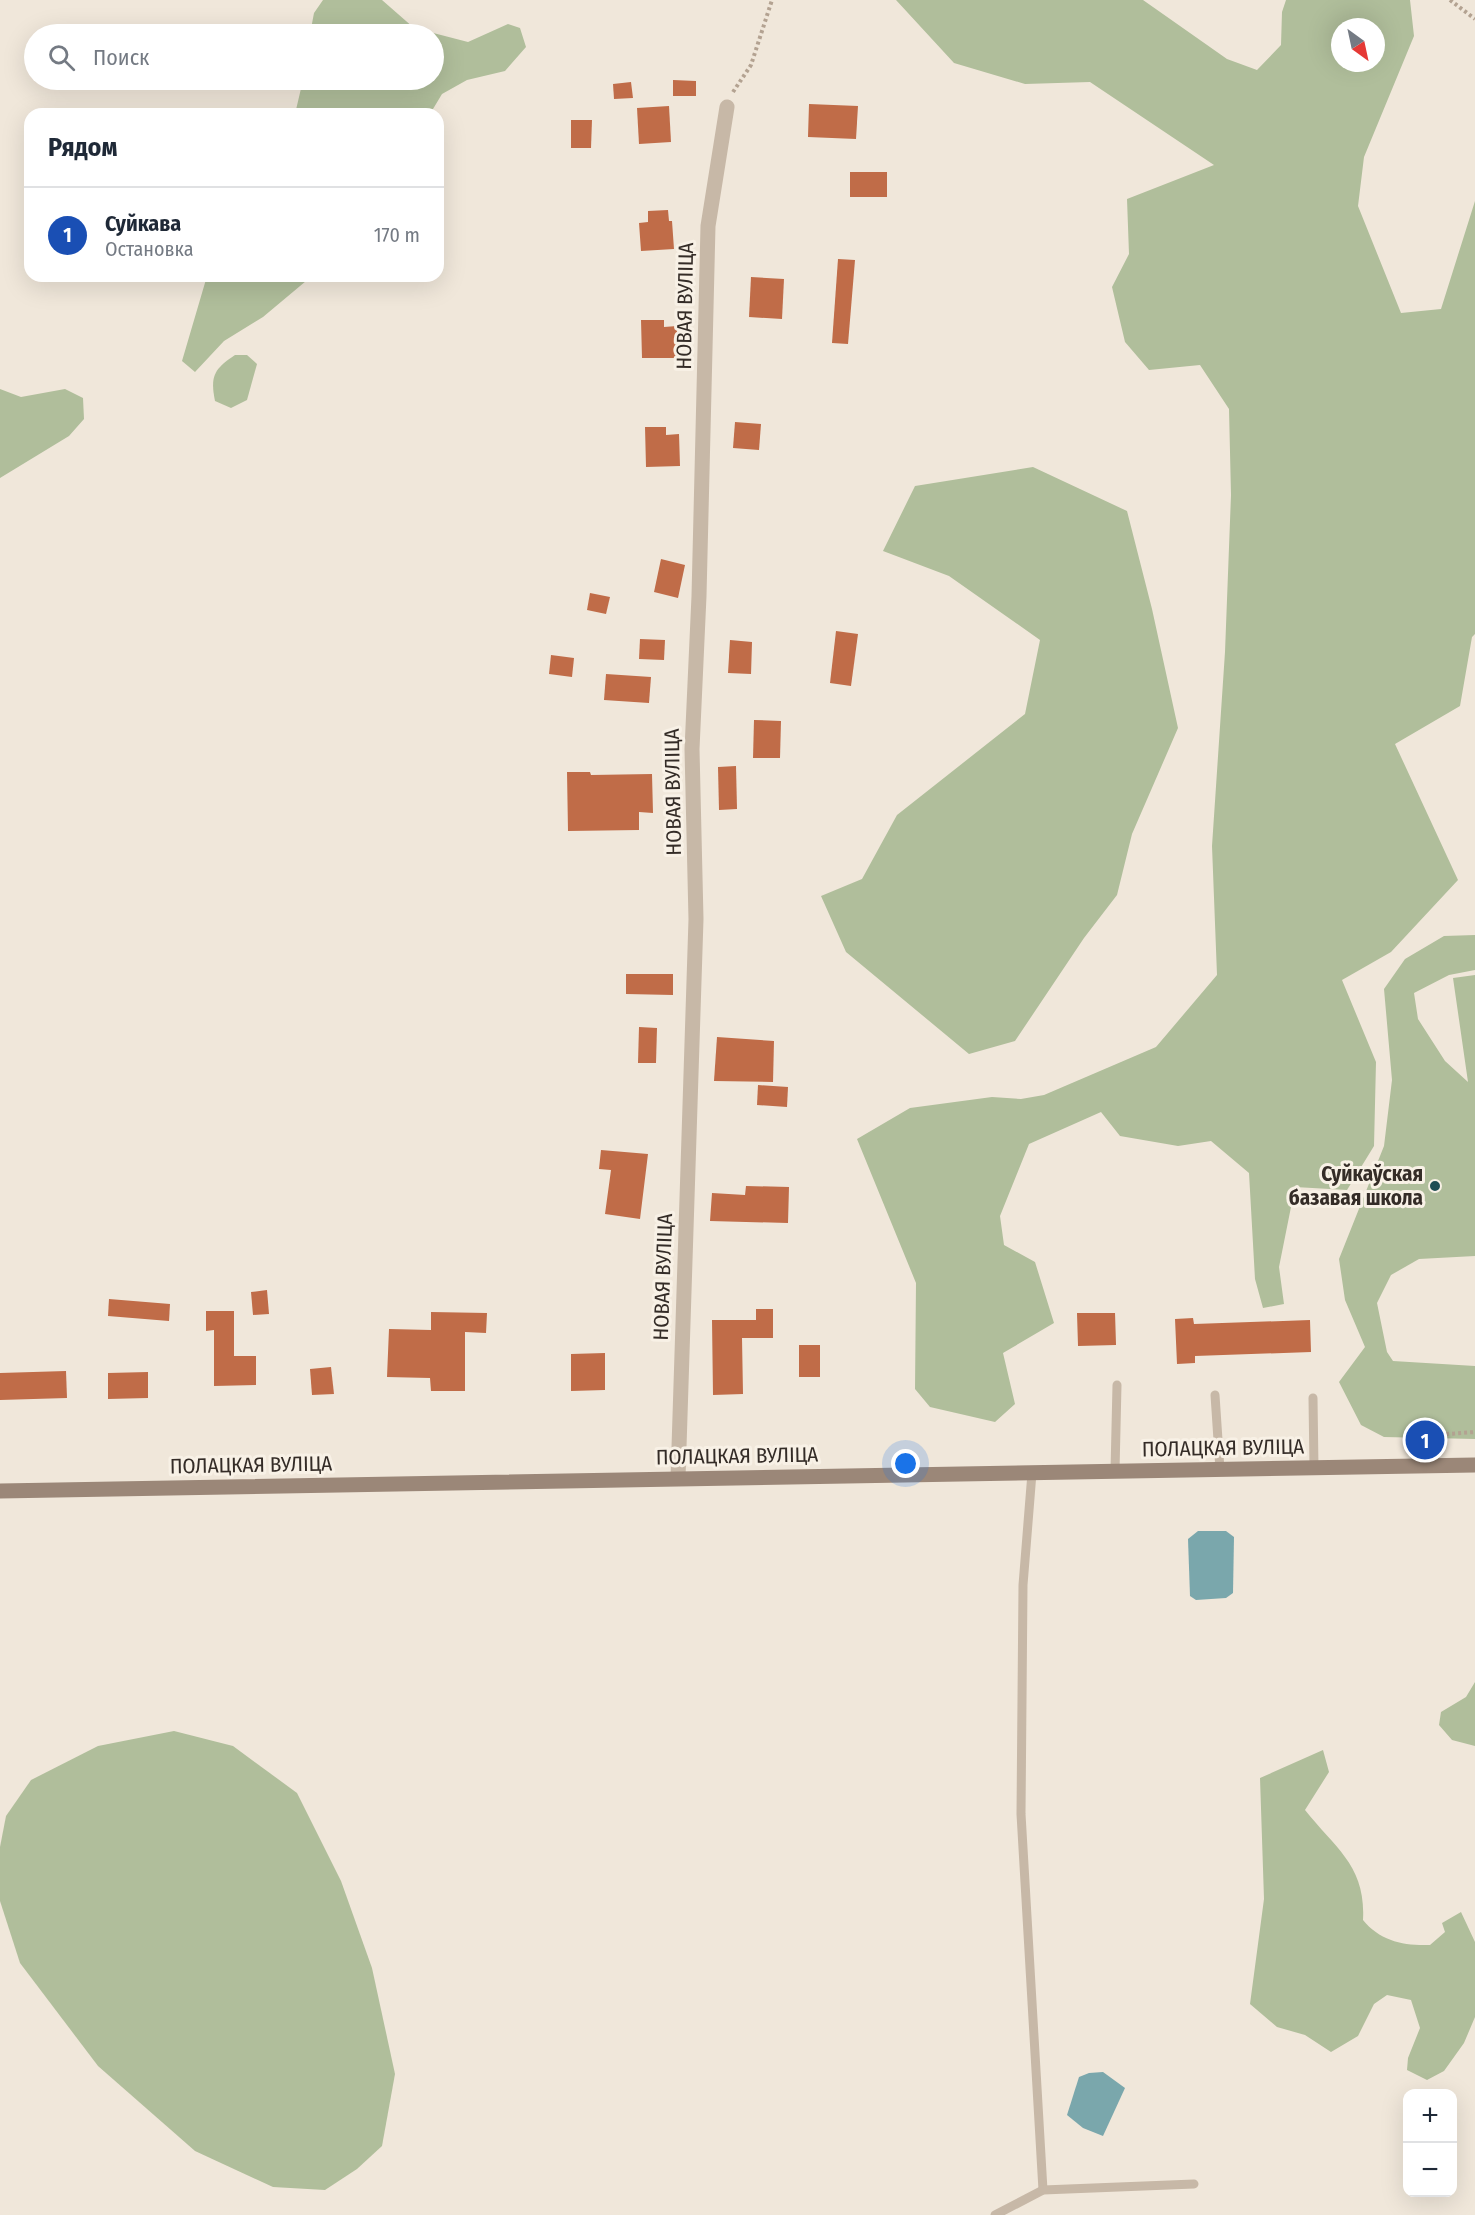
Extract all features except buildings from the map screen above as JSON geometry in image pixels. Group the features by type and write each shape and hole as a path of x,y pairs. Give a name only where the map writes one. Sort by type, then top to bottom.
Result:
{"main road":[{"name":"ПОЛАЦКАЯ ВУЛІЦА","path":"0,1491 1475,1465"}],"street":[{"name":"НОВАЯ ВУЛІЦА","path":"678,1478 696,919 692,749 699,596 708,226 727,107"}],"lane":[{"path":"1115,1471 1117,1385"},
{"path":"1215,1395 1220,1470"},
{"path":"1313,1398 1314,1468"},
{"path":"1032,1473 1023,1585 1021,1814 1043,2190"},
{"path":"995,2215 1043,2190 1194,2184"}],"path":[{"path":"727,107 737,85 752,66 772,0"},
{"path":"1450,0 1475,20"},
{"path":"1411,1448 1422,1447 1447,1434 1475,1432"}],"green space":[{"path":"323,0 382,0 409,24 312,24 314,13"},
{"path":"896,0 1143,0 1227,59 1257,70 1281,45 1282,12 1286,0 1410,0 1414,36 1364,157 1358,206 1401,313 1441,309 1475,201 1475,634 1472,637 1460,706 1395,744 1458,880 1391,952 1342,980 1376,1062 1374,1146 1347,1190 1295,1187 1279,1267 1284,1304 1263,1308 1255,1279 1249,1173 1211,1141 1178,1146 1120,1136 1101,1112 1029,1144 1000,1216 1004,1245 1035,1262 1054,1323 1003,1353 1015,1404 995,1422 930,1407 915,1389 916,1283 857,1139 910,1108 992,1097 1021,1099 1044,1095 1156,1047 1217,975 1212,846 1225,652 1231,495 1229,409 1200,365 1149,370 1125,342 1112,287 1129,254 1127,199 1214,165 1090,82 1025,84 954,63"},
{"path":"508,24 520,28 526,47 505,71 467,80 442,94 434,108 296,108 301,90 444,90 444,36 468,42"},
{"path":"205,282 305,282 263,317 224,341 195,372 182,361"},
{"path":"235,355 247,355 257,364 247,400 231,408 215,401 213,385 218,369"},
{"path":"0,389 21,397 65,389 83,398 84,419 69,436 0,478"},
{"path":"1033,467 1127,511 1152,609 1178,728 1132,834 1117,895 1084,938 1015,1041 969,1054 846,952 821,896 862,879 897,815 1025,714 1040,640 949,576 883,551 915,486"},
{"path":"1475,935 1475,970 1449,975 1414,993 1418,1019 1445,1061 1468,1082 1453,978 1475,975 1475,1256 1419,1259 1391,1275 1377,1303 1387,1352 1393,1361 1475,1366 1475,1439 1384,1437 1361,1425 1339,1382 1365,1347 1345,1300 1339,1259 1384,1146 1392,1080 1384,989 1405,959 1444,936"},
{"path":"1475,1682 1475,1746 1452,1740 1439,1725 1441,1712 1466,1697"},
{"path":"174,1731 233,1746 297,1793 341,1881 372,1968 395,2074 382,2146 357,2169 325,2190 273,2187 195,2151 98,2066 20,1963 0,1901 0,1847 6,1816 31,1780 98,1746"},
{"path":"1323,1750 1329,1772 1305,1810 1347,1859 1354,1872 1363,1901 1363,1920 1377,1933 1393,1941 1430,1945 1445,1932 1442,1923 1461,1912 1475,1942 1475,2017 1464,2043 1444,2071 1427,2080 1407,2070 1408,2058 1420,2028 1411,2000 1387,1995 1374,2004 1358,2036 1331,2052 1305,2035 1277,2027 1250,2004 1264,1899 1260,1778"}],"water":[{"path":"1198,1531 1226,1531 1234,1537 1233,1593 1226,1598 1196,1600 1190,1596 1188,1539"},
{"path":"1103,2072 1125,2088 1103,2136 1083,2128 1067,2115 1079,2077 1089,2073"}],"place":[{"name":"Суйкаўская базавая школа","path":"1435,1186"},
{"name":"Суйкава","path":"1425,1440"}]}
